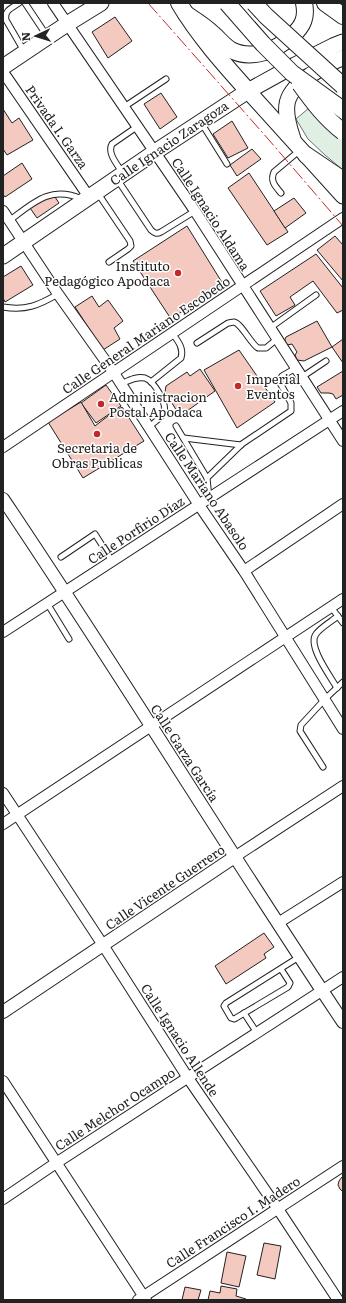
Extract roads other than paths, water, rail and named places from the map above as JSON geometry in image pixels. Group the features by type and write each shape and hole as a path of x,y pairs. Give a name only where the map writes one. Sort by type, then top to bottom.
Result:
{"highway":[{"path":"227,3 263,44 292,73 317,107 343,132"},
{"path":"254,3 316,63 343,86"},
{"path":"182,9 232,50 240,54 251,55 274,49 294,34 304,22 306,16 304,3"},
{"path":"182,9 223,62 248,91"},
{"path":"316,63 343,77"},
{"path":"292,73 343,110"},
{"path":"300,150 343,180"}],"main road":[{"path":"3,67 101,3"},
{"name":"Calle Ignacio Zaragoza","path":"3,256 155,152 248,91 295,65 343,42"},
{"path":"300,150 287,118 287,107 290,94 294,88 322,67 343,58"},
{"path":"248,91 343,196"}],"street":[{"name":"Calle Ignacio Aldama","path":"54,3 195,211 343,441"},
{"name":"Privada I. Garza","path":"3,72 90,196"},
{"name":"Calle Mariano Abasolo","path":"3,212 58,294 114,373 199,505 244,570 343,729"},
{"name":"Calle General Mariano Escobedo","path":"3,446 343,218"},
{"name":"Calle Porfirio Díaz","path":"3,632 343,411"},
{"name":"Calle Garza García","path":"3,499 65,591 150,726 343,1022"},
{"path":"244,570 343,504"},
{"path":"3,824 343,599"},
{"name":"Calle Vicente Guerrero","path":"3,1012 343,786"},
{"name":"Calle Ignacio Allende","path":"3,793 188,1078 278,1209 338,1300"},
{"path":"278,923 343,882"},
{"name":"Calle Melchor Ocampo","path":"3,1199 343,977"},
{"path":"3,1082 142,1299"},
{"name":"Calle Francisco I. Madero","path":"142,1299 343,1166"}],"lane":[{"path":"19,3 7,11 5,15 6,20 25,52"},
{"path":"25,3 48,37"},
{"path":"124,107 166,79"},
{"path":"200,122 227,164"},
{"path":"138,126 112,144 110,148 120,176 151,230 157,234 195,211"},
{"path":"281,193 272,181 274,172 300,150"},
{"path":"9,221 48,195 66,194 75,196 90,196 130,241 131,246 109,262"},
{"path":"3,307 10,308 34,306 58,294"},
{"path":"270,328 316,295"},
{"path":"197,343 228,323 233,322 240,326 254,346 258,348 266,348 277,339"},
{"path":"151,382 181,358 183,352 181,346 172,333"},
{"path":"302,377 326,361"},
{"path":"207,478 241,445 292,411 291,403 279,381 282,376 296,368"},
{"path":"121,384 136,378 144,378 151,382 164,402 165,408 163,415 149,427"},
{"path":"176,426 207,478 209,498"},
{"path":"184,438 241,445"},
{"path":"61,557 95,534 112,561"},
{"path":"47,603 69,639"},
{"path":"331,607 343,622"},
{"path":"337,688 314,648 314,640 316,634 338,616"},
{"path":"323,767 300,731 301,725 343,682"},
{"path":"281,969 290,983 288,987 236,1018 232,1018 225,1008 225,1005 300,956"},
{"path":"244,1013 257,1033"}],"place":[{"name":"Instituto Pedagógico Apodaca","path":"178,273"},
{"name":"Imperial Eventos","path":"238,386"},
{"name":"Administracion Postal Apodaca","path":"101,404"},
{"name":"Secretaria de Obras Publicas","path":"97,434"}]}
